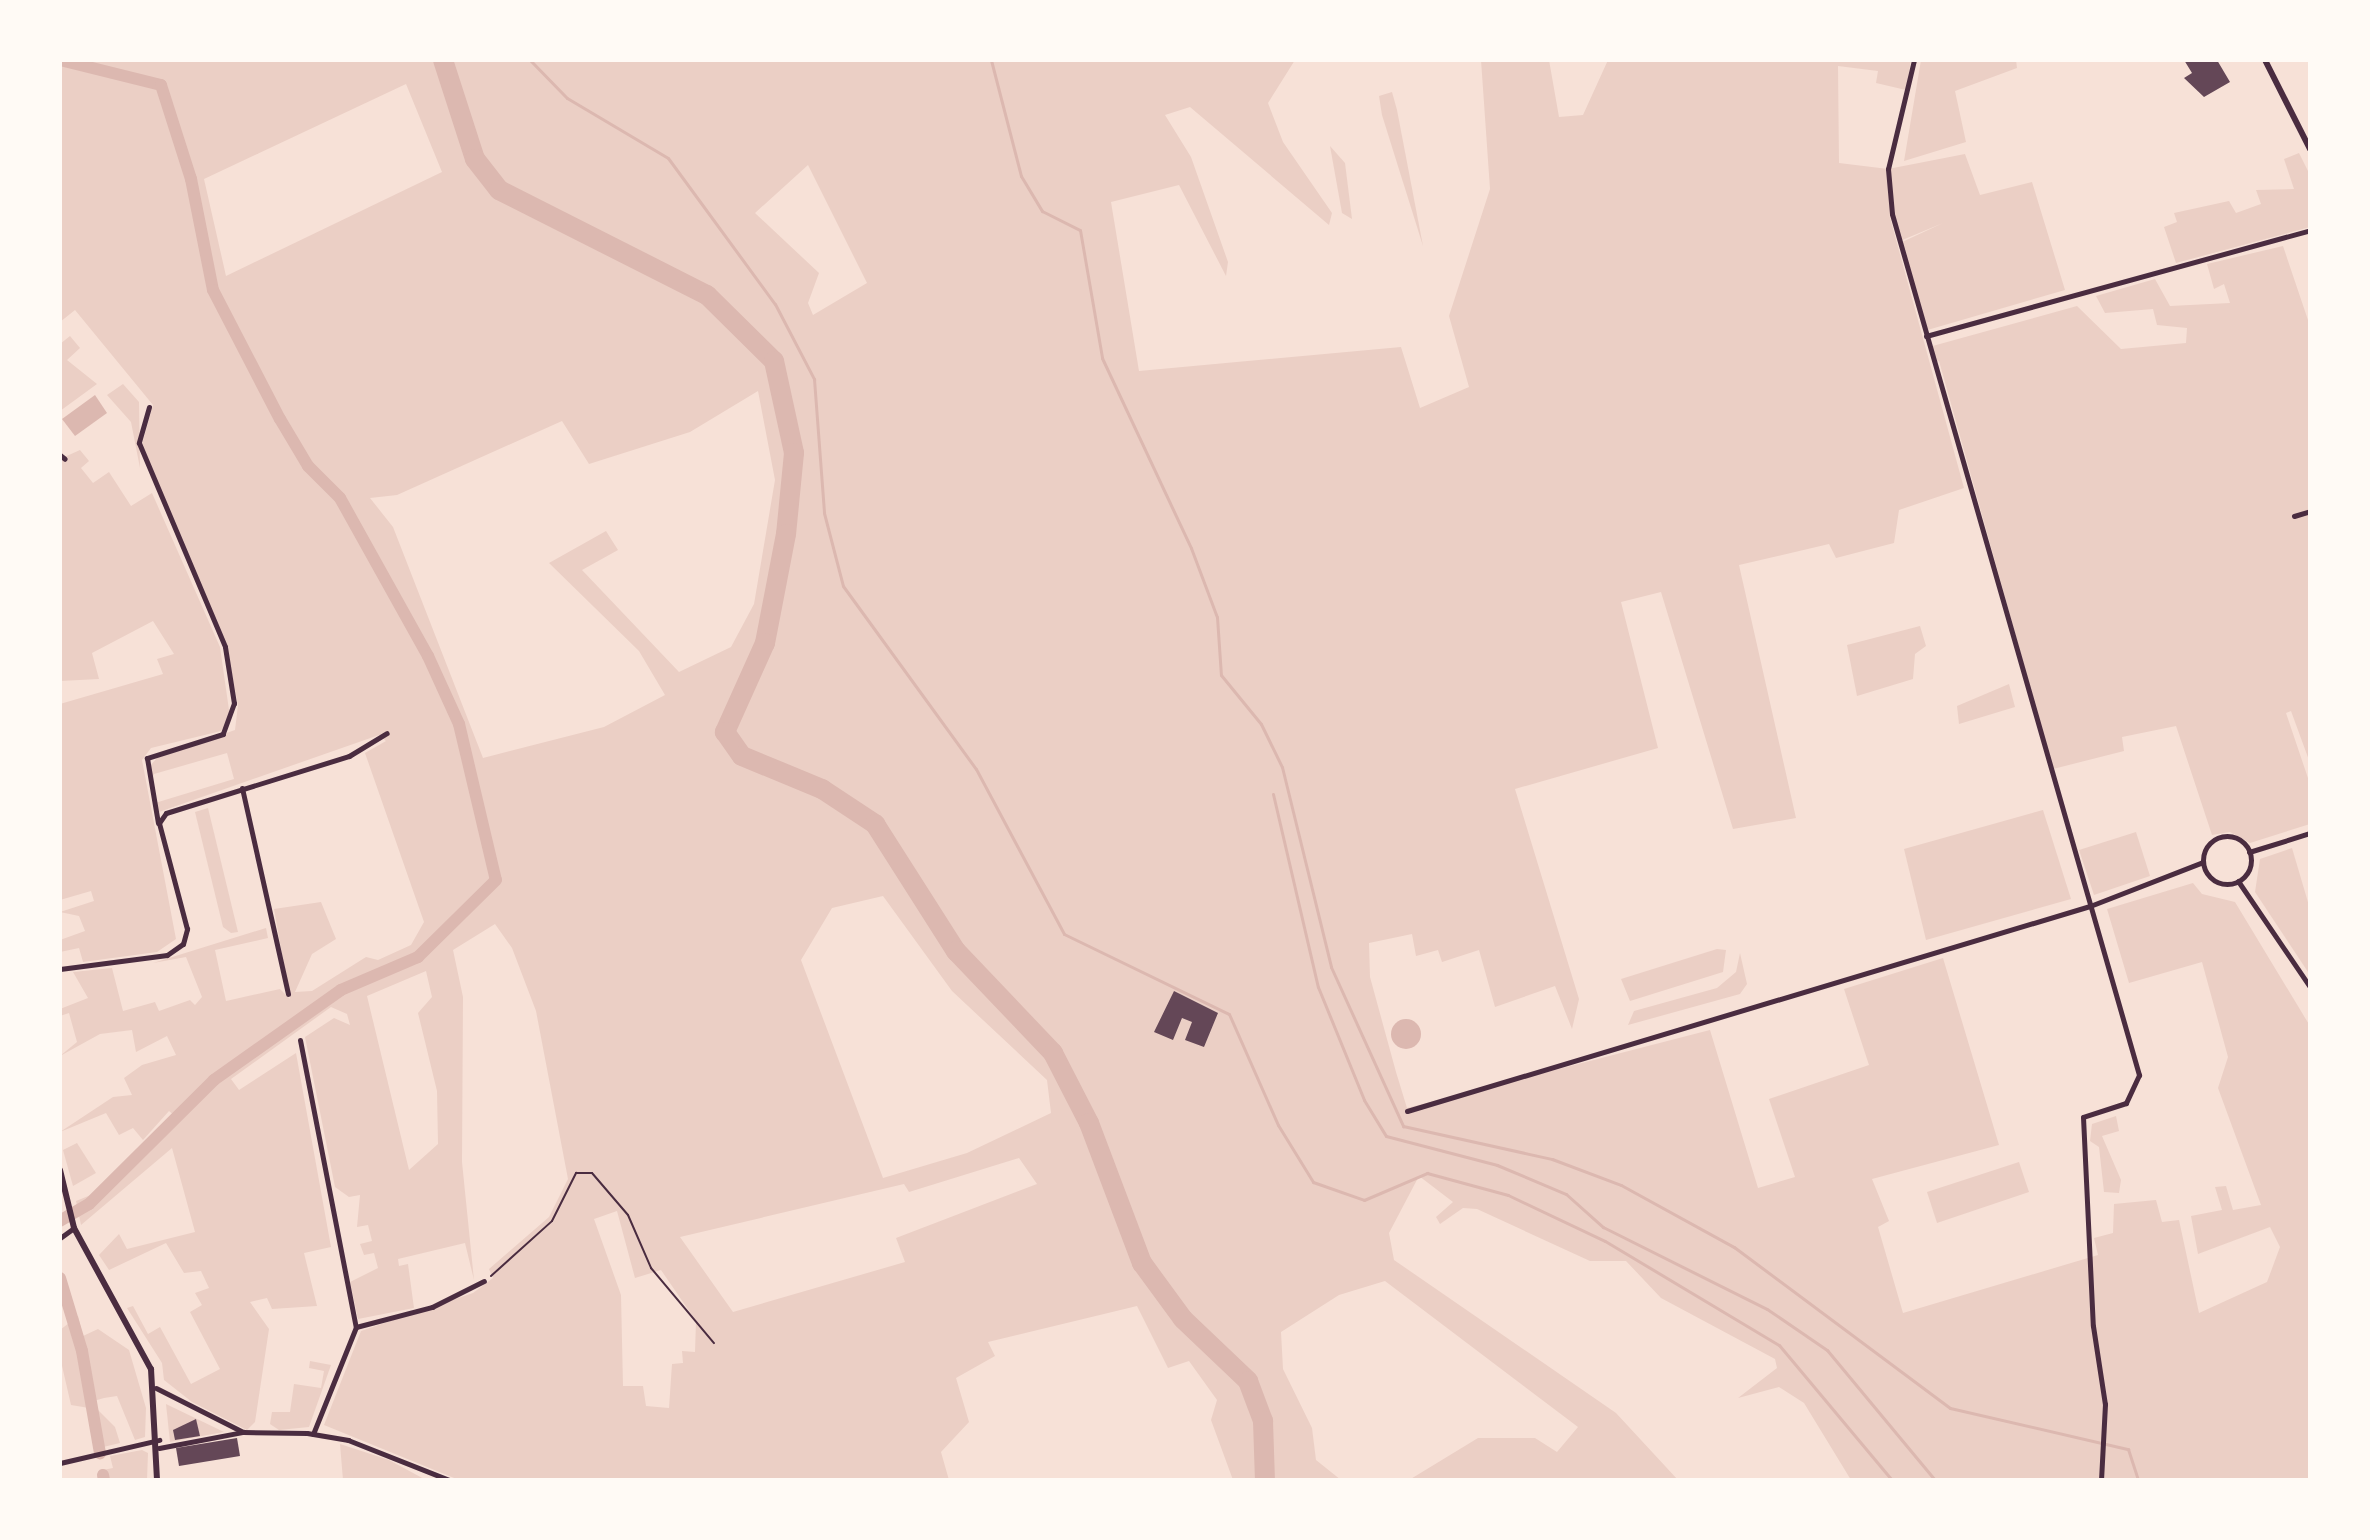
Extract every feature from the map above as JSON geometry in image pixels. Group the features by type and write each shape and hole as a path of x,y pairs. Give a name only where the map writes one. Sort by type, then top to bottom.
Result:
{"main road":[{"path":"2265,60 2310,149"},
{"path":"60,1170 74,1228 141,1343 156,1388 159,1440 157,1480"}],"street":[{"path":"1914,60 1888,169 1926,336 2139,1075 2126,1103 2083,1117 2093,1326 2105,1404 2101,1480"},
{"path":"1926,336 2310,230"},
{"path":"60,969 167,955 183,944 187,929 159,823 147,758 231,729 234,703 225,647 139,443 149,407"},
{"path":"2294,516 2310,511"},
{"path":"159,823 166,813 349,756 387,733"},
{"path":"242,788 288,994"},
{"path":"2249,852 2310,833"},
{"path":"1407,1111 2090,906 2203,862 2212,842 2226,837 2249,852"},
{"path":"2238,881 2249,852"},
{"path":"2203,862 2213,879 2238,881"},
{"path":"2238,881 2310,987"},
{"path":"300,1040 356,1327 313,1434"},
{"path":"60,1238 74,1228"},
{"path":"356,1327 432,1307 484,1281"},
{"path":"156,1388 243,1432"},
{"path":"159,1448 243,1432 313,1434 449,1480"},
{"path":"60,1463 104,1450 159,1440"}],"path":[{"path":"484,1281 552,1221 576,1173 592,1173 628,1215 651,1268 714,1343"}],"shaded area":[{"path":"60,60 1295,60 1268,103 1283,142 1332,213 1329,225 1190,107 1165,115 1191,157 1228,262 1226,276 1179,185 1111,202 1139,371 1401,347 1420,408 1469,387 1449,316 1490,189 1481,60 1549,60 1559,117 1583,115 1608,60 1911,60 1906,90 1876,83 1878,71 1838,66 1839,163 1888,169 1965,154 1980,195 2032,182 2065,290 1924,331 1900,243 1943,223 1900,241 1889,214 1964,488 1899,510 1894,543 1836,558 1829,544 1739,565 1796,818 1733,829 1661,592 1621,602 1658,748 1515,789 1579,999 1572,1029 1555,986 1495,1007 1479,950 1442,962 1438,950 1416,956 1412,934 1369,943 1370,977 1396,1072 1407,1108 1710,1030 1758,1188 1795,1177 1769,1099 1869,1065 1844,989 1943,958 1999,1145 1872,1179 1889,1221 1878,1227 1903,1313 2098,1255 2094,1238 2113,1233 2114,1204 2156,1200 2162,1222 2179,1220 2199,1313 2267,1282 2280,1247 2270,1227 2198,1254 2191,1216 2222,1210 2215,1187 2226,1186 2233,1210 2261,1205 2218,1088 2228,1057 2202,962 2129,983 2107,909 2193,883 2202,894 2235,902 2310,1026 2310,1480 1851,1480 1804,1403 1779,1387 1738,1398 1777,1368 1775,1359 1661,1298 1626,1261 1590,1261 1477,1209 1463,1208 1440,1224 1436,1217 1453,1202 1419,1176 1389,1233 1394,1260 1616,1413 1678,1480 1409,1480 1478,1438 1535,1438 1557,1452 1578,1427 1385,1281 1339,1295 1281,1332 1283,1369 1312,1428 1316,1460 1341,1480 1233,1480 1211,1420 1217,1400 1189,1361 1168,1368 1137,1306 988,1342 995,1356 956,1378 969,1422 941,1452 949,1480 459,1480 324,1425 361,1331 473,1293 493,1278 489,1269 549,1217 568,1179 536,1011 512,948 495,924 453,950 463,997 462,1162 474,1280 465,1243 398,1259 399,1266 408,1264 414,1308 358,1319 350,1282 378,1268 374,1253 364,1255 360,1244 372,1241 368,1225 357,1227 360,1195 349,1197 335,1187 305,1037 334,1018 350,1025 347,1014 331,1007 231,1079 239,1090 296,1053 331,1247 304,1253 317,1306 272,1309 267,1298 250,1302 269,1329 255,1422 247,1430 192,1402 164,1380 162,1363 127,1308 133,1306 148,1334 160,1327 191,1384 220,1369 190,1312 202,1305 195,1293 209,1288 201,1271 184,1273 166,1243 109,1270 99,1255 119,1234 127,1249 195,1232 172,1148 81,1225 76,1201 108,1188 176,1117 169,1111 143,1140 133,1128 119,1135 106,1113 60,1132 113,1097 132,1095 124,1078 142,1065 176,1055 167,1036 136,1052 132,1030 100,1034 60,1056 77,1042 69,1013 60,1016 60,1009 88,998 73,972 112,968 123,1011 155,1002 159,1011 190,1000 195,1005 202,997 186,957 153,963 266,928 268,938 215,950 226,1001 280,989 290,999 274,909 321,902 336,939 312,954 295,992 312,991 366,957 378,960 411,945 424,922 365,753 386,741 379,735 159,812 155,803 234,779 227,753 154,774 151,782 148,768 158,757 235,730 238,705 227,648 142,444 153,405 75,310 60,322","holes":["406,84 442,172 226,276 204,179","808,165 867,283 813,315 808,303 819,273 755,213","758,391 775,480 754,604 731,647 679,672 582,570 618,550 606,531 549,563 639,651 665,695 604,727 483,758 393,527 370,498 397,495 562,421 589,464 690,432","883,896 952,991 1047,1080 1051,1113 967,1153 883,1178 801,960 832,908","426,971 432,997 418,1013 437,1091 438,1144 409,1170 367,996","1019,1158 1037,1184 896,1238 905,1262 733,1312 680,1237 904,1184 909,1192","617,1211 635,1278 661,1270 696,1321 695,1352 682,1351 683,1363 672,1364 669,1408 646,1406 643,1386 623,1386 621,1295 594,1219"]},
{"path":"1921,60 2016,60 2017,68 1955,91 1966,142 1904,161"},
{"path":"1392,92 1423,246 1382,115 1379,96"},
{"path":"1330,146 1345,163 1352,219 1342,213"},
{"path":"2299,153 2310,175 2310,227 2176,263 2164,227 2177,222 2174,213 2229,201 2236,213 2261,204 2256,190 2294,189 2284,159"},
{"path":"2283,246 2310,326 2310,763 2291,711 2286,713 2310,784 2310,824 2250,843 2230,832 2212,835 2176,726 2122,737 2124,751 2053,769 1939,361 1933,363 1929,347 2077,306 2121,349 2186,343 2187,328 2157,325 2153,309 2105,313 2096,296 2155,279 2170,306 2230,303 2224,284 2214,289 2207,264"},
{"path":"70,336 80,348 67,360 97,384 60,411 60,344"},
{"path":"123,384 139,402 140,468 131,422 107,395"},
{"path":"95,395 107,413 75,436 62,419"},
{"path":"80,450 89,461 81,468 93,483 109,472 131,506 152,493 220,647 230,717 221,731 151,748 142,760 176,939 157,952 83,962 79,948 60,952 60,940 85,931 79,916 60,912 94,901 91,891 60,900 60,704 163,674 157,659 174,654 153,621 92,653 99,679 60,681 60,459"},
{"path":"1920,626 1926,646 1915,654 1913,679 1857,696 1847,645"},
{"path":"2009,684 2015,707 1959,724 1957,706"},
{"path":"208,808 238,932 231,933 223,927 195,812"},
{"path":"2043,810 2071,899 1926,940 1904,849"},
{"path":"2136,832 2150,876 2094,895 2079,850"},
{"path":"2292,848 2310,909 2310,975 2255,892 2260,859"},
{"path":"1717,949 1726,950 1723,972 1630,1001 1621,979"},
{"path":"1740,953 1747,984 1740,994 1628,1025 1634,1011 1717,988 1736,972"},
{"path":"1406,1019 1412,1020 1420,1028 1420,1040 1412,1048 1406,1049 1400,1048 1392,1040 1391,1034 1392,1028 1400,1020"},
{"path":"2116,1116 2119,1131 2102,1136 2121,1180 2119,1193 2104,1192 2099,1147 2090,1141 2092,1124"},
{"path":"77,1143 96,1173 73,1186 63,1150"},
{"path":"2019,1162 2029,1192 1937,1223 1927,1192"},
{"path":"78,1316 83,1336 98,1329 129,1350 146,1408 145,1437 135,1440 117,1396 104,1398 90,1402 115,1427 120,1443 95,1449 89,1408 71,1405 60,1357 60,1330"},
{"path":"310,1361 331,1365 309,1427 279,1430 270,1424 272,1412 290,1412 294,1384 321,1388 324,1371 309,1368"},
{"path":"166,1404 224,1432 170,1442"},
{"path":"340,1444 389,1460 426,1480 343,1480"},
{"path":"142,1450 148,1453 147,1480 99,1480 98,1471 113,1468 110,1456"}],"building":[{"path":"2184,60 2217,60 2230,82 2204,97 2184,78 2192,73"},
{"path":"1174,991 1218,1013 1204,1047 1185,1040 1192,1022 1182,1018 1173,1040 1154,1032"},
{"path":"196,1419 200,1436 175,1440 173,1430"},
{"path":"237,1438 240,1456 179,1466 176,1448"}],"waterway":[{"path":"60,60 161,85 191,179 213,290 280,419 308,466 340,498 428,656 459,724 496,880 418,957 341,990 214,1080 89,1204 60,1221"},
{"path":"443,60 475,159 499,190 707,295 774,361 794,453 786,534 765,643 725,732 742,756 822,789 875,824 956,951 1053,1053 1089,1123 1142,1263 1183,1319 1248,1381 1263,1421 1265,1480"},
{"path":"530,60 567,98 668,158 775,304 814,379 824,513 843,586 976,769 1064,934 1229,1014 1278,1125 1313,1182 1364,1200 1427,1173 1508,1195 1605,1241 1779,1345 1892,1480"},
{"path":"991,60 1021,176 1042,211 1080,230 1102,358 1191,548 1217,617 1221,675 1261,724 1282,767 1331,967 1403,1126 1552,1159 1621,1185 1734,1247 1950,1408 2128,1449 2138,1480"},
{"path":"1273,794 1318,987 1364,1100 1386,1136 1497,1165 1566,1194 1603,1227 1767,1309 1827,1350 1935,1480"},
{"path":"60,1278 82,1351 100,1453"},
{"path":"103,1475 104,1480"}]}
